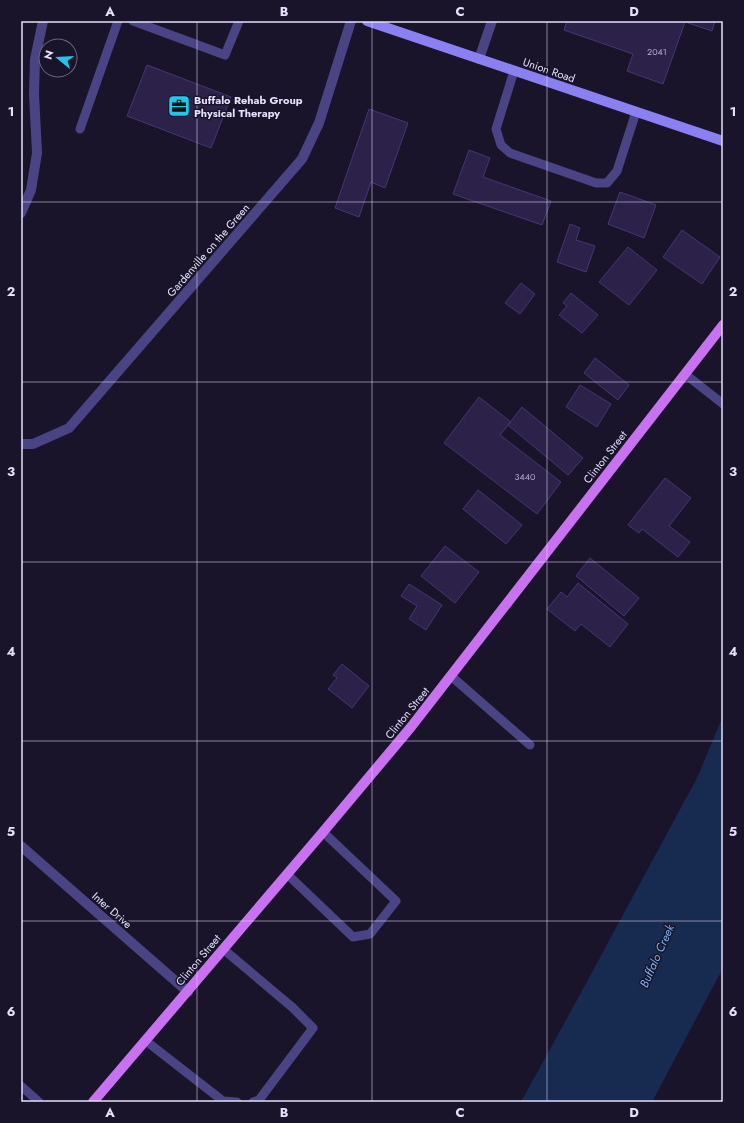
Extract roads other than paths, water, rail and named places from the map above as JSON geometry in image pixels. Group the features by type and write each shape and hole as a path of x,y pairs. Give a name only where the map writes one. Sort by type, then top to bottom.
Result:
{"main road":[{"name":"Union Road","path":"367,21 723,141"},
{"name":"Clinton Street","path":"93,1102 324,832 411,727 723,325"}],"street":[{"path":"21,213 31,190 37,153 34,94 35,59 43,21"},
{"name":"Gardenville on the Green","path":"21,444 33,444 69,428 302,159 319,124 351,21"},
{"path":"479,59 492,21"},
{"name":"Inter Drive","path":"21,846 188,992"}],"lane":[{"path":"80,129 118,21"},
{"path":"133,21 225,55 239,21"},
{"path":"514,71 496,129 501,145 510,153 596,183 607,182 617,171 636,112"},
{"path":"685,374 723,404"},
{"path":"451,676 530,745"},
{"path":"287,874 353,937 370,934 396,901 324,832"},
{"path":"223,949 313,1028 259,1100 253,1102"},
{"path":"146,1041 223,1101 237,1102"},
{"path":"21,1086 39,1102"}],"water":[{"name":"Buffalo Creek","path":"723,716 723,968 652,1102 521,1102 697,778"}],"place":[{"name":"Buffalo Rehab Group Physical Therapy","path":"179,106"}]}
